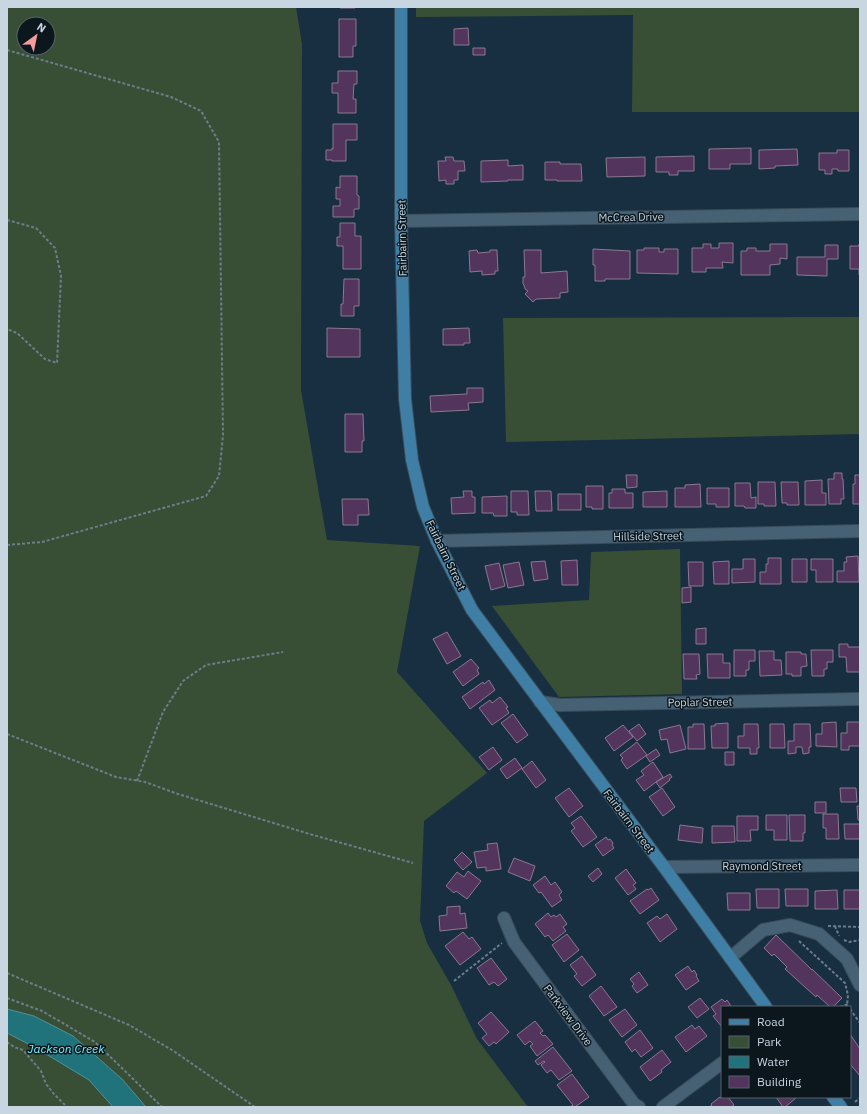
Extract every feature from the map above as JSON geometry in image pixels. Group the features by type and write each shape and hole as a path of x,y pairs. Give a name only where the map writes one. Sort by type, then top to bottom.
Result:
{"main road":[{"name":"Fairbairn Street","path":"401,7 401,221 405,399 412,460 423,507 437,541 472,610 664,867 765,1006"},
{"path":"834,1098 841,1107"}],"street":[{"name":"McCrea Drive","path":"401,221 860,214"},
{"name":"Hillside Street","path":"437,541 860,531"},
{"name":"Poplar Street","path":"540,702 560,705 860,699"},
{"name":"Raymond Street","path":"664,867 860,865"},
{"name":"Parkview Drive","path":"504,918 511,936 518,948 634,1104 639,1107"},
{"path":"730,958 763,930 790,924 819,934 847,959 860,985"},
{"path":"663,1107 721,1064"}],"path":[{"path":"7,50 171,97 201,111 219,142 223,436 219,476 206,496 42,542 7,545"},
{"path":"7,220 36,228 55,248 61,276 57,363 45,359 17,334 7,329"},
{"path":"137,781 163,712 182,681 206,665 283,652"},
{"path":"7,734 116,777 145,782 178,794 313,836 413,863"},
{"path":"835,926 840,938 849,942 860,940"},
{"path":"454,981 511,936"},
{"path":"799,941 845,983 849,1006"},
{"path":"7,973 129,1025 172,1050 255,1107"},
{"path":"7,998 42,1011 95,1042 162,1107"},
{"path":"851,1010 860,1023"},
{"path":"7,1042 14,1047 23,1050 41,1071 46,1084 67,1107"},
{"path":"855,1102 860,1098"}],"green space":[{"path":"7,7 296,7 302,44 301,390 327,540 420,546 397,672 487,773 424,821 420,921 427,943 451,985 477,1039 528,1107 146,1107 122,1079 73,1036 34,1016 7,1009"},
{"path":"416,7 860,7 860,112 632,112 633,15 416,17"},
{"path":"860,317 860,434 506,442 503,318"},
{"path":"680,549 682,694 559,697 492,606 589,600 591,552"},
{"path":"7,1033 36,1048 89,1080 113,1107 7,1107"}],"water":[{"name":"Jackson Creek","path":"7,1009 34,1016 73,1036 122,1079 146,1107 113,1107 89,1080 36,1048 7,1033"}],"building":[{"path":"355,7 355,8 340,8"},
{"path":"339,19 356,19 356,46 353,46 353,57 339,57"},
{"path":"468,28 469,45 454,45 454,29"},
{"path":"473,48 485,48 485,55 473,55"},
{"path":"338,71 357,71 357,84 354,84 353,99 356,99 356,113 338,113 338,93 332,93 332,83 338,83"},
{"path":"333,124 357,124 357,140 346,140 346,161 326,160 326,150 333,149"},
{"path":"751,148 751,164 730,164 730,169 709,169 709,149"},
{"path":"797,149 798,165 775,166 775,168 759,169 759,150"},
{"path":"837,150 849,150 849,171 838,171 838,169 832,169 832,174 825,174 825,170 819,170 819,153 837,153"},
{"path":"694,156 694,171 678,171 678,175 669,175 669,172 656,172 656,157"},
{"path":"445,157 453,157 454,161 464,161 465,171 458,171 458,180 454,180 454,184 446,184 446,180 439,181 438,161 446,161"},
{"path":"645,157 645,176 607,177 606,158"},
{"path":"508,160 508,166 523,165 523,180 481,182 481,161"},
{"path":"545,162 581,164 582,181 545,180"},
{"path":"340,176 357,176 359,209 354,209 354,217 333,217 333,206 340,206 340,199 336,199 336,187 340,188"},
{"path":"340,223 355,223 355,236 361,236 361,269 343,269 343,246 337,246 337,237 340,237"},
{"path":"719,243 733,243 733,263 722,262 723,268 706,268 706,272 692,272 692,248 703,248 703,244 711,244 711,248 719,248"},
{"path":"770,244 787,244 787,259 780,258 780,264 770,265 770,275 741,275 741,251 747,251 747,248 756,248 756,251 770,251"},
{"path":"859,244 860,275 859,269 850,269 850,246 859,246"},
{"path":"825,245 838,245 838,259 827,259 827,276 797,275 797,257 825,257"},
{"path":"644,248 659,248 659,252 664,252 664,249 678,249 678,274 637,273 637,250 644,250"},
{"path":"593,249 630,251 630,279 605,279 605,281 595,281"},
{"path":"477,250 478,253 497,250 498,271 495,271 495,274 482,275 482,271 470,272 469,251"},
{"path":"524,250 541,250 541,273 567,271 568,292 560,293 560,298 536,299 533,302 525,294 528,291 525,289 523,284 523,277 525,277"},
{"path":"344,279 359,279 359,306 354,306 354,316 341,316"},
{"path":"327,328 360,329 360,357 327,357"},
{"path":"469,328 470,343 464,343 464,345 443,345 443,329"},
{"path":"467,388 483,388 483,402 468,403 469,410 431,412 430,396 467,394"},
{"path":"345,414 363,414 364,441 362,441 362,452 345,452"},
{"path":"834,473 842,473 844,499 841,499 841,504 829,504 828,479 834,479"},
{"path":"626,475 637,475 637,487 627,488"},
{"path":"855,475 860,475 860,504 853,504 853,484 855,484"},
{"path":"822,480 822,493 826,493 826,505 805,505 805,481"},
{"path":"758,482 775,482 776,506 764,506 764,504 758,504"},
{"path":"781,482 798,482 799,505 787,505 787,503 782,503"},
{"path":"735,483 750,483 751,498 756,497 756,508 735,506"},
{"path":"700,484 701,507 675,507 675,488 685,488 685,485"},
{"path":"586,486 603,486 603,509 592,509 592,507 586,507"},
{"path":"707,488 729,488 729,507 716,507 716,504 707,504"},
{"path":"612,489 625,489 625,493 633,493 633,508 609,508 609,493 612,493"},
{"path":"463,491 472,491 472,497 475,497 475,513 452,514 451,498 464,497"},
{"path":"511,491 528,491 529,515 517,515 517,512 511,512"},
{"path":"535,491 551,491 552,511 536,511"},
{"path":"667,491 667,507 643,507 643,492"},
{"path":"558,494 581,494 581,510 558,510"},
{"path":"507,496 507,516 494,516 493,513 482,513 482,497"},
{"path":"342,499 368,499 369,515 358,515 358,525 343,525"},
{"path":"858,556 859,582 837,582 837,571 844,571 844,562 847,562 846,557"},
{"path":"768,558 781,558 781,584 760,584 760,572 766,572"},
{"path":"743,559 755,559 755,582 732,583 732,569 743,569"},
{"path":"792,559 807,559 807,582 792,582"},
{"path":"811,559 833,559 833,582 816,582 816,570 811,570"},
{"path":"577,560 578,585 562,585 561,561"},
{"path":"545,561 548,579 534,581 531,562"},
{"path":"729,561 729,584 714,584 713,562"},
{"path":"519,562 524,585 508,588 503,565"},
{"path":"688,562 703,562 703,586 689,586"},
{"path":"499,563 505,586 491,590 485,566"},
{"path":"691,587 691,602 682,603 682,588"},
{"path":"706,628 706,644 696,644 696,629"},
{"path":"447,632 461,656 447,664 433,639"},
{"path":"839,644 848,644 848,647 860,647 860,672 847,672 846,657 839,657"},
{"path":"734,650 755,650 755,661 749,661 749,670 746,670 746,676 734,676"},
{"path":"811,650 833,650 833,662 827,662 827,669 824,669 824,676 812,676"},
{"path":"759,651 774,651 774,660 781,660 782,675 760,676"},
{"path":"786,652 801,652 801,654 806,654 807,666 801,667 801,676 786,674"},
{"path":"683,654 699,654 700,674 696,675 697,679 684,679"},
{"path":"707,654 723,654 723,663 730,663 730,678 708,678"},
{"path":"471,659 479,668 477,670 479,674 463,686 453,672"},
{"path":"489,680 495,690 470,709 462,697 483,682 484,684"},
{"path":"500,697 508,707 506,708 509,713 492,725 479,708 490,700 492,703"},
{"path":"513,714 528,735 517,743 501,723"},
{"path":"836,722 837,747 816,746 816,734 822,734 822,723"},
{"path":"847,722 860,722 860,746 849,746 849,750 841,750 841,733 847,733"},
{"path":"728,723 728,748 712,748 711,726 715,726 715,724"},
{"path":"639,724 646,734 637,741 629,731"},
{"path":"693,724 704,724 705,749 688,749 688,727 693,727"},
{"path":"744,724 758,724 759,748 757,748 757,754 750,754 750,748 738,748 738,736 744,736"},
{"path":"770,724 784,724 785,748 770,748"},
{"path":"794,724 810,724 811,747 809,747 809,753 803,754 802,747 796,747 796,753 788,754 788,741 794,741"},
{"path":"623,725 633,737 614,751 605,738"},
{"path":"680,725 686,749 670,753 667,739 661,740 659,730"},
{"path":"637,742 647,755 627,769 621,760 623,758 620,755"},
{"path":"493,747 502,760 489,770 479,757"},
{"path":"656,749 660,755 650,762 646,756"},
{"path":"725,752 734,752 734,765 725,765"},
{"path":"515,758 522,768 507,779 500,769"},
{"path":"532,761 546,780 536,788 522,769"},
{"path":"653,762 663,777 644,791 636,780 644,775 641,771"},
{"path":"670,774 672,777 669,779 670,780 660,788 656,782"},
{"path":"569,788 583,806 569,817 555,798"},
{"path":"662,788 675,807 663,816 649,797"},
{"path":"840,788 856,788 857,802 841,802"},
{"path":"815,802 826,802 826,813 815,813"},
{"path":"857,806 860,806 860,820 858,820"},
{"path":"823,814 838,814 839,839 826,839 826,828 823,828"},
{"path":"766,815 787,815 787,840 774,840 774,830 766,830"},
{"path":"789,815 805,815 805,833 803,833 803,841 790,841"},
{"path":"581,816 597,837 583,847 571,831 575,828 571,823"},
{"path":"737,816 758,816 758,830 750,830 751,841 737,841"},
{"path":"844,824 860,824 860,839 845,839"},
{"path":"680,825 703,828 702,843 678,840"},
{"path":"712,826 734,826 735,842 712,843"},
{"path":"606,837 613,843 612,845 614,848 603,856 595,845"},
{"path":"497,843 501,869 486,871 486,867 477,868 474,852 488,850 487,844"},
{"path":"462,852 472,862 463,870 454,860"},
{"path":"514,858 535,866 530,881 508,872"},
{"path":"598,868 602,874 593,882 588,876"},
{"path":"626,869 636,883 633,885 636,889 628,895 615,878"},
{"path":"468,871 481,881 467,899 456,891 454,893 446,886 457,872 464,877"},
{"path":"545,876 551,885 555,882 562,892 559,895 562,900 552,907 541,892 539,893 533,885"},
{"path":"651,888 659,900 640,914 630,901 647,889 648,890"},
{"path":"756,889 779,889 779,908 757,908"},
{"path":"785,889 808,889 808,906 786,906"},
{"path":"837,890 838,909 815,909 815,891"},
{"path":"844,890 860,890 860,909 844,909"},
{"path":"727,893 750,893 750,910 728,910"},
{"path":"460,906 460,914 465,913 467,928 440,931 439,916 447,915 447,907"},
{"path":"548,913 551,917 554,915 556,917 560,914 567,924 563,927 566,931 553,941 548,935 545,937 535,924"},
{"path":"667,914 677,929 660,942 647,923 657,916 660,919"},
{"path":"463,932 469,939 472,937 481,949 460,965 445,946"},
{"path":"567,934 579,950 564,962 552,945"},
{"path":"776,935 842,998 834,1006 829,1006 817,995 816,997 785,969 787,967 774,954 772,956 764,948"},
{"path":"582,956 596,975 582,986 574,976 577,974 570,965"},
{"path":"491,958 507,979 498,986 494,982 489,985 477,968"},
{"path":"688,966 692,972 694,970 699,981 686,990 675,975"},
{"path":"639,972 648,985 637,993 632,986 634,984 630,979"},
{"path":"601,986 617,1007 604,1016 589,996"},
{"path":"700,998 709,1009 697,1018 688,1007"},
{"path":"722,999 725,1002 727,1000 731,1006 721,1006 721,1026 713,1016 716,1014 711,1007"},
{"path":"625,1009 637,1025 622,1037 609,1020"},
{"path":"491,1012 509,1032 496,1044 494,1042 489,1046 482,1038 487,1034 478,1023"},
{"path":"535,1021 543,1031 540,1033 543,1036 545,1035 553,1044 537,1056 530,1046 533,1044 530,1041 525,1045 517,1035"},
{"path":"692,1025 695,1029 699,1026 707,1036 686,1052 675,1037"},
{"path":"640,1030 653,1048 641,1057 635,1049 632,1052 625,1042"},
{"path":"851,1036 860,1049 860,1076 851,1065"},
{"path":"553,1047 572,1071 559,1080 551,1070 547,1073 541,1065 545,1062 544,1061 538,1065 535,1061"},
{"path":"662,1050 671,1062 661,1070 662,1072 650,1081 640,1067"},
{"path":"572,1074 589,1097 575,1107 570,1107 573,1105 557,1085"},
{"path":"720,1097 729,1098 734,1105 731,1107 709,1107 712,1105 711,1104"},
{"path":"777,1098 796,1098 785,1107 783,1107"}]}
